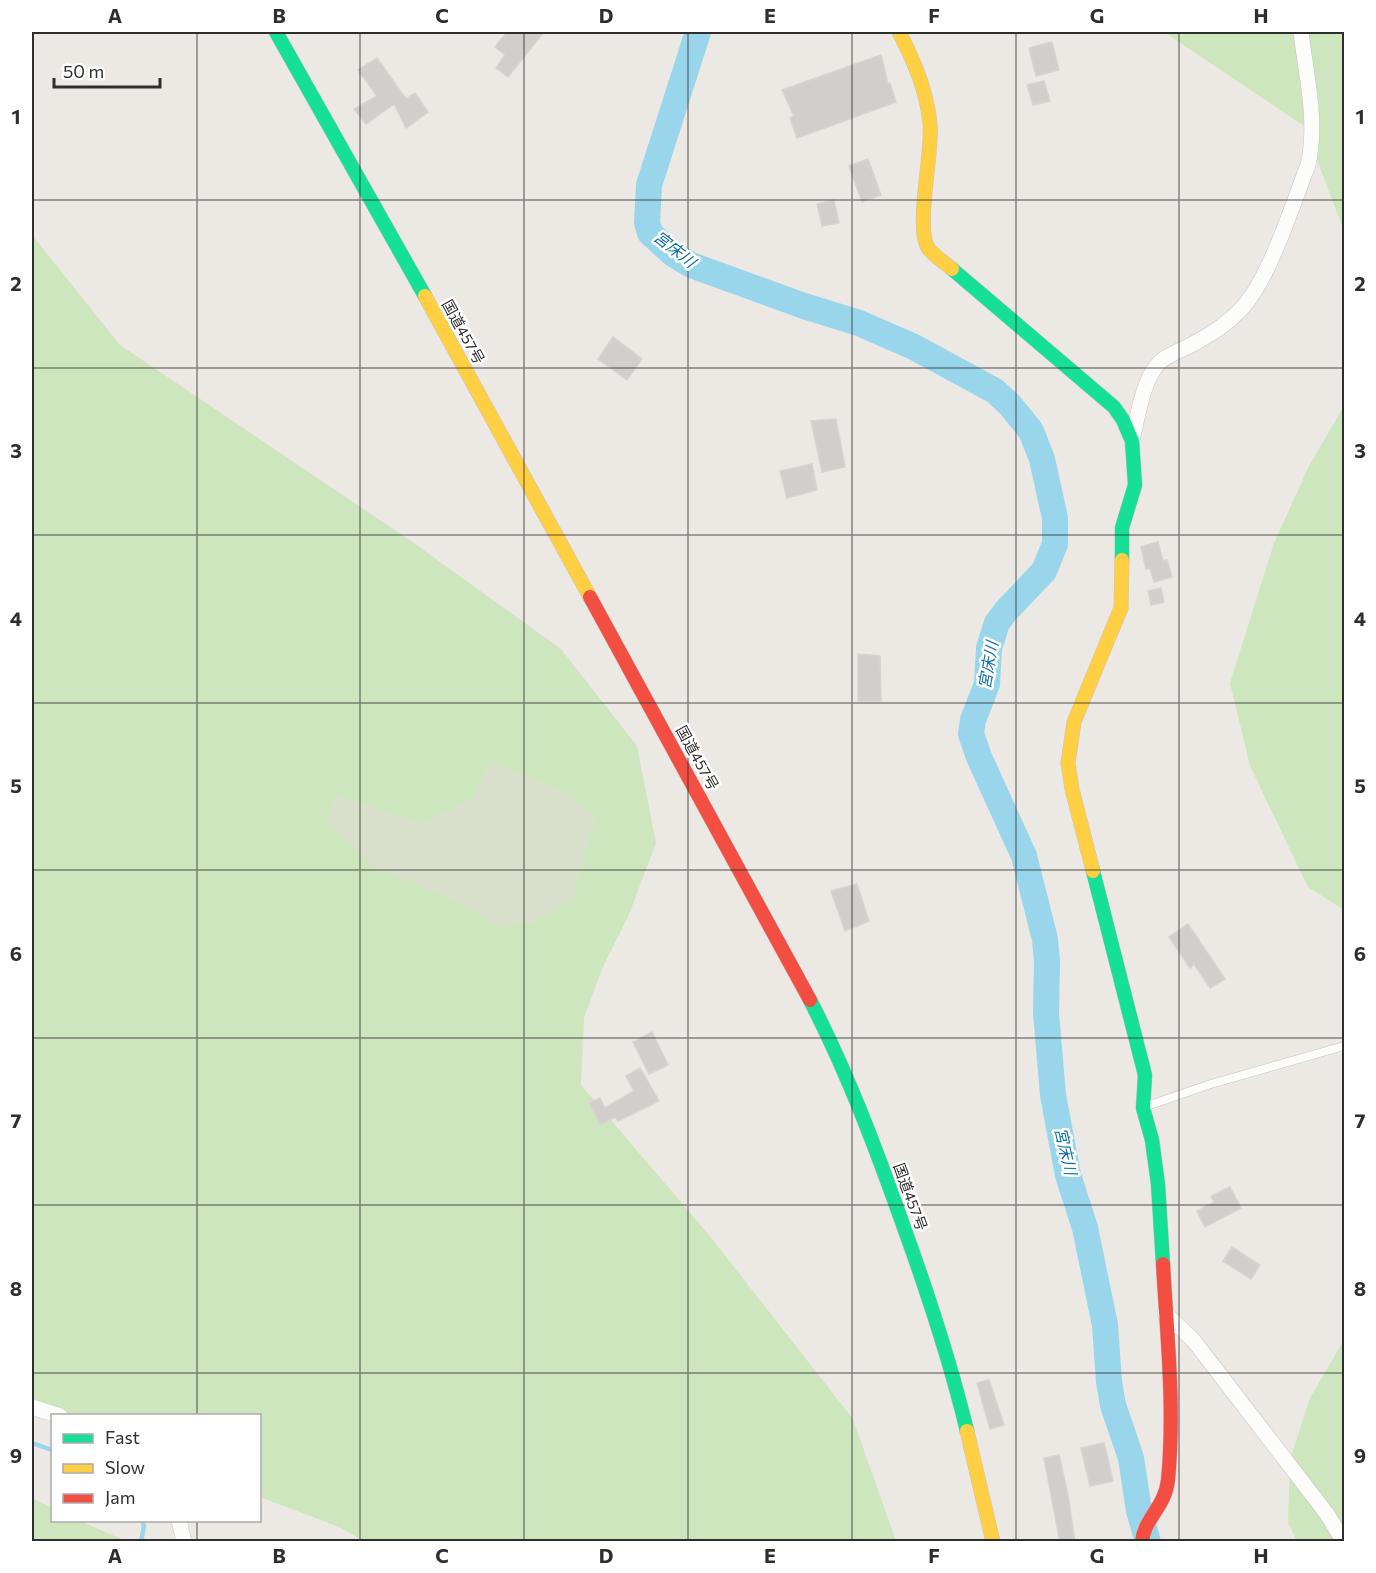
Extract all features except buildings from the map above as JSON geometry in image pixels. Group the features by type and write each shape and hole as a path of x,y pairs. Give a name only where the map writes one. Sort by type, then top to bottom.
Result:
{"main road":[{"name":"国道457号","path":"276,32 417,282 794,969 831,1041 871,1134 930,1301 960,1404 993,1542"},
{"path":"899,32 921,79 930,115 930,155 923,212 924,234 928,248 1104,397 1123,420 1132,441 1135,485 1122,528 1121,608 1107,646 1077,712 1068,763 1072,789 1143,1065 1145,1075 1143,1108 1152,1140 1158,1184 1172,1414 1168,1482 1164,1500 1142,1537"}],"street":[{"path":"1132,441 1153,369 1160,361 1231,320 1246,304 1275,249 1310,154 1313,127 1302,32"},
{"path":"1165,1313 1194,1341 1327,1514 1344,1542"},
{"path":"32,1407 54,1414"},
{"path":"178,1522 184,1542"}],"lane":[{"path":"1143,1108 1211,1084 1344,1046"}],"green space":[{"path":"1164,32 1344,32 1344,231 1304,126"},
{"path":"32,235 120,345 411,541 561,649 637,746 656,843 628,917 602,969 584,1018 581,1085 709,1235 853,1419 896,1541 364,1541 339,1527 261,1497 261,1414 63,1414 32,1401"},
{"path":"1344,406 1344,910 1308,887 1250,766 1230,683 1274,543 1309,466"},
{"path":"489,761 557,788 596,814 574,898 536,922 499,927 464,904 371,865 326,820 335,795 422,823 475,797"},
{"path":"1344,1340 1344,1541 1297,1541 1288,1523 1290,1460 1310,1398"},
{"path":"32,1498 51,1508 51,1522 82,1522 126,1541 32,1541"}],"waterway":[{"name":"宮床川","path":"698,32 649,185 647,223 650,233 673,254 691,265 804,306 859,323 914,347 995,391 1031,431 1042,459 1055,518 1055,544 1044,571 997,623 989,648 987,684 973,720 971,734 979,757 1024,856 1045,939 1046,1013 1053,1095 1068,1175 1085,1228 1105,1325 1113,1405 1131,1458 1139,1511 1148,1542"},
{"path":"32,1443 51,1450"},
{"path":"141,1542 143,1522"}],"traffic: fast":[{"path":"276,32 425,296"},
{"path":"952,269 1114,407 1123,420 1132,441 1135,485 1122,528 1122,560"},
{"path":"1093,871 1145,1075 1143,1108 1152,1140 1158,1184 1163,1264"},
{"path":"810,1000 848,1082 892,1194 938,1326 967,1431"}],"traffic: slow":[{"path":"899,32 919,77 930,124 924,238 930,251 952,269"},
{"path":"425,296 590,597"},
{"path":"1093,871 1072,789 1068,763 1074,722 1121,608 1122,560"},
{"path":"967,1431 993,1542"}],"traffic: jam":[{"path":"590,597 810,1000"},
{"path":"1142,1542 1146,1526 1163,1498 1168,1480 1171,1399 1163,1264"}]}
